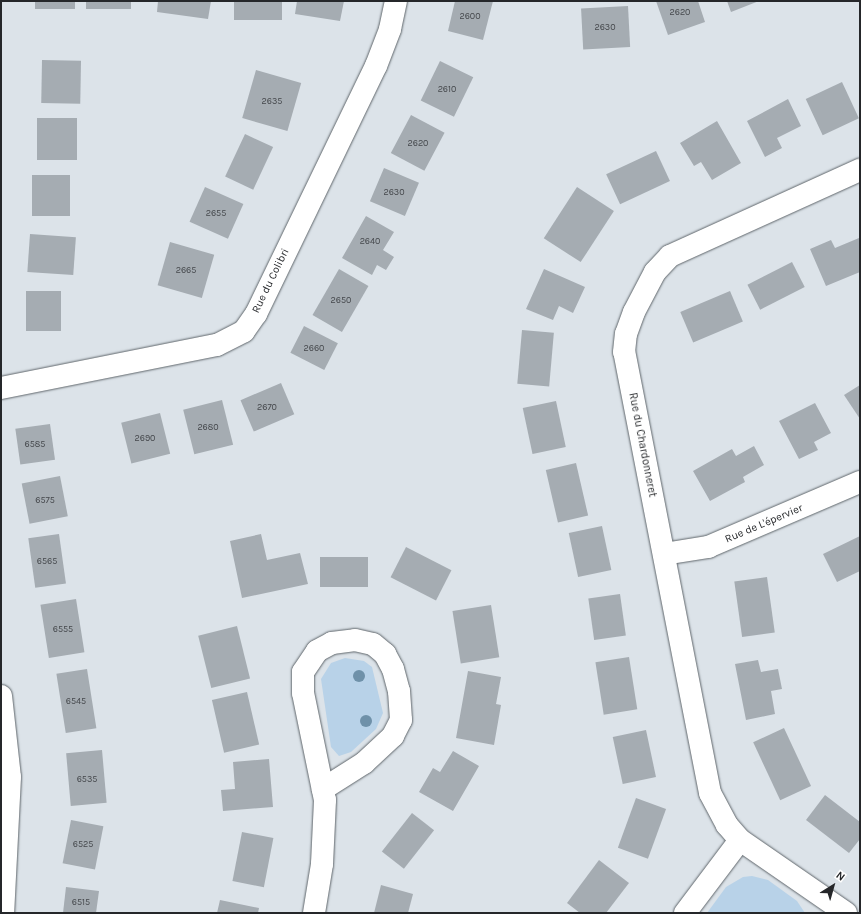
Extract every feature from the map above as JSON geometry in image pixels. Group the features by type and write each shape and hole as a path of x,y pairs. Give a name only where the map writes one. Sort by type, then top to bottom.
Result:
{"street":[{"name":"Rue du Colibri","path":"1,388 217,345 244,330 256,314 376,66 390,29 396,1"},
{"name":"Rue du Chardonneret","path":"845,913 740,840 720,815 705,778 664,554 624,352 629,323 642,295 658,267 677,251 860,170"},
{"name":"Rue de L'épervier","path":"664,554 708,547 860,482"},
{"path":"314,913 322,864 323,789 303,693 303,672 317,651 332,643 355,640 373,644 385,654 393,669 399,691 401,720 394,736 364,763 323,789"},
{"path":"1,696 10,777 3,913"},
{"path":"685,913 740,840"}],"shaded area":[{"path":"345,658 364,661 372,667 383,713 376,729 351,752 339,756 331,747 321,679 331,663"},
{"path":"752,876 768,880 797,901 805,913 707,913 726,887 743,877"}],"building":[{"path":"35,1 75,1 75,9 35,9"},
{"path":"86,1 131,1 131,9 86,9"},
{"path":"158,1 211,1 208,19 157,12"},
{"path":"234,1 282,1 282,20 234,20"},
{"path":"297,1 344,1 340,21 295,14"},
{"path":"455,1 493,1 483,40 448,31"},
{"path":"656,1 698,1 705,22 668,35"},
{"path":"727,1 759,1 731,12"},
{"path":"628,6 630,47 583,49 581,8"},
{"path":"42,60 81,61 80,104 41,103"},
{"path":"440,61 473,77 454,117 421,101"},
{"path":"256,70 301,83 287,131 242,118"},
{"path":"842,82 859,118 823,135 806,99"},
{"path":"788,99 801,126 777,138 782,148 765,157 747,121"},
{"path":"411,115 445,133 424,171 391,153"},
{"path":"37,118 77,118 77,160 37,160"},
{"path":"717,121 741,163 712,180 701,162 694,166 680,143"},
{"path":"245,134 273,147 253,190 225,177"},
{"path":"656,151 670,181 620,204 606,174"},
{"path":"384,168 419,183 405,216 370,201"},
{"path":"32,175 70,175 70,216 32,216"},
{"path":"205,187 243,204 228,239 190,222"},
{"path":"577,187 614,211 581,262 544,238"},
{"path":"366,216 394,232 383,250 394,257 386,270 377,265 372,275 342,258"},
{"path":"30,234 76,237 73,275 27,272"},
{"path":"859,238 860,272 826,286 810,249 831,240 835,248"},
{"path":"170,242 214,255 202,298 158,285"},
{"path":"792,262 805,287 760,310 747,285"},
{"path":"339,269 368,286 342,332 312,315"},
{"path":"544,269 585,287 573,313 559,306 553,320 526,309"},
{"path":"26,291 61,291 61,331 26,331"},
{"path":"730,291 743,321 693,342 680,312"},
{"path":"304,326 338,343 324,370 290,353"},
{"path":"522,330 554,333 549,387 517,384"},
{"path":"281,383 294,414 254,431 240,400"},
{"path":"860,385 860,419 844,395"},
{"path":"222,400 233,445 194,454 183,410"},
{"path":"556,401 566,447 533,454 523,408"},
{"path":"815,403 831,433 814,442 818,450 799,459 779,421"},
{"path":"160,413 170,454 131,463 121,423"},
{"path":"50,424 55,460 20,465 15,429"},
{"path":"754,446 764,465 743,477 745,482 710,501 693,471 732,449 736,456"},
{"path":"576,463 588,516 558,523 546,470"},
{"path":"60,476 68,516 30,524 22,483"},
{"path":"602,526 611,570 578,577 569,533"},
{"path":"59,534 66,584 35,588 28,538"},
{"path":"261,534 267,560 300,553 308,584 242,598 230,541"},
{"path":"860,536 860,571 837,582 823,554"},
{"path":"406,547 451,570 436,600 391,577"},
{"path":"320,557 368,557 368,587 320,587"},
{"path":"767,577 775,632 742,637 734,582"},
{"path":"620,594 626,636 594,640 588,598"},
{"path":"76,599 84,652 49,658 40,605"},
{"path":"491,605 499,657 461,663 452,611"},
{"path":"237,626 250,678 211,688 198,636"},
{"path":"629,657 637,709 604,715 595,662"},
{"path":"758,660 761,672 778,669 782,689 771,691 775,714 746,720 735,664"},
{"path":"87,669 96,728 66,733 56,674"},
{"path":"468,671 501,677 496,704 501,705 494,745 456,738"},
{"path":"247,692 259,745 224,753 212,700"},
{"path":"784,728 811,786 780,800 753,742"},
{"path":"646,730 656,777 623,784 613,737"},
{"path":"102,750 107,803 71,806 66,753"},
{"path":"453,751 479,766 453,811 419,792 433,768 440,772"},
{"path":"269,759 273,807 223,811 221,790 235,789 233,762"},
{"path":"825,795 860,822 860,839 849,853 806,820"},
{"path":"636,798 666,809 648,859 618,848"},
{"path":"412,813 434,830 404,869 382,852"},
{"path":"71,820 103,826 95,869 63,863"},
{"path":"242,832 273,838 264,887 232,881"},
{"path":"599,860 629,883 606,913 580,913 567,903"},
{"path":"381,885 413,894 408,913 374,913"},
{"path":"66,887 99,891 96,913 63,913"},
{"path":"220,900 259,908 258,913 217,913"}]}
